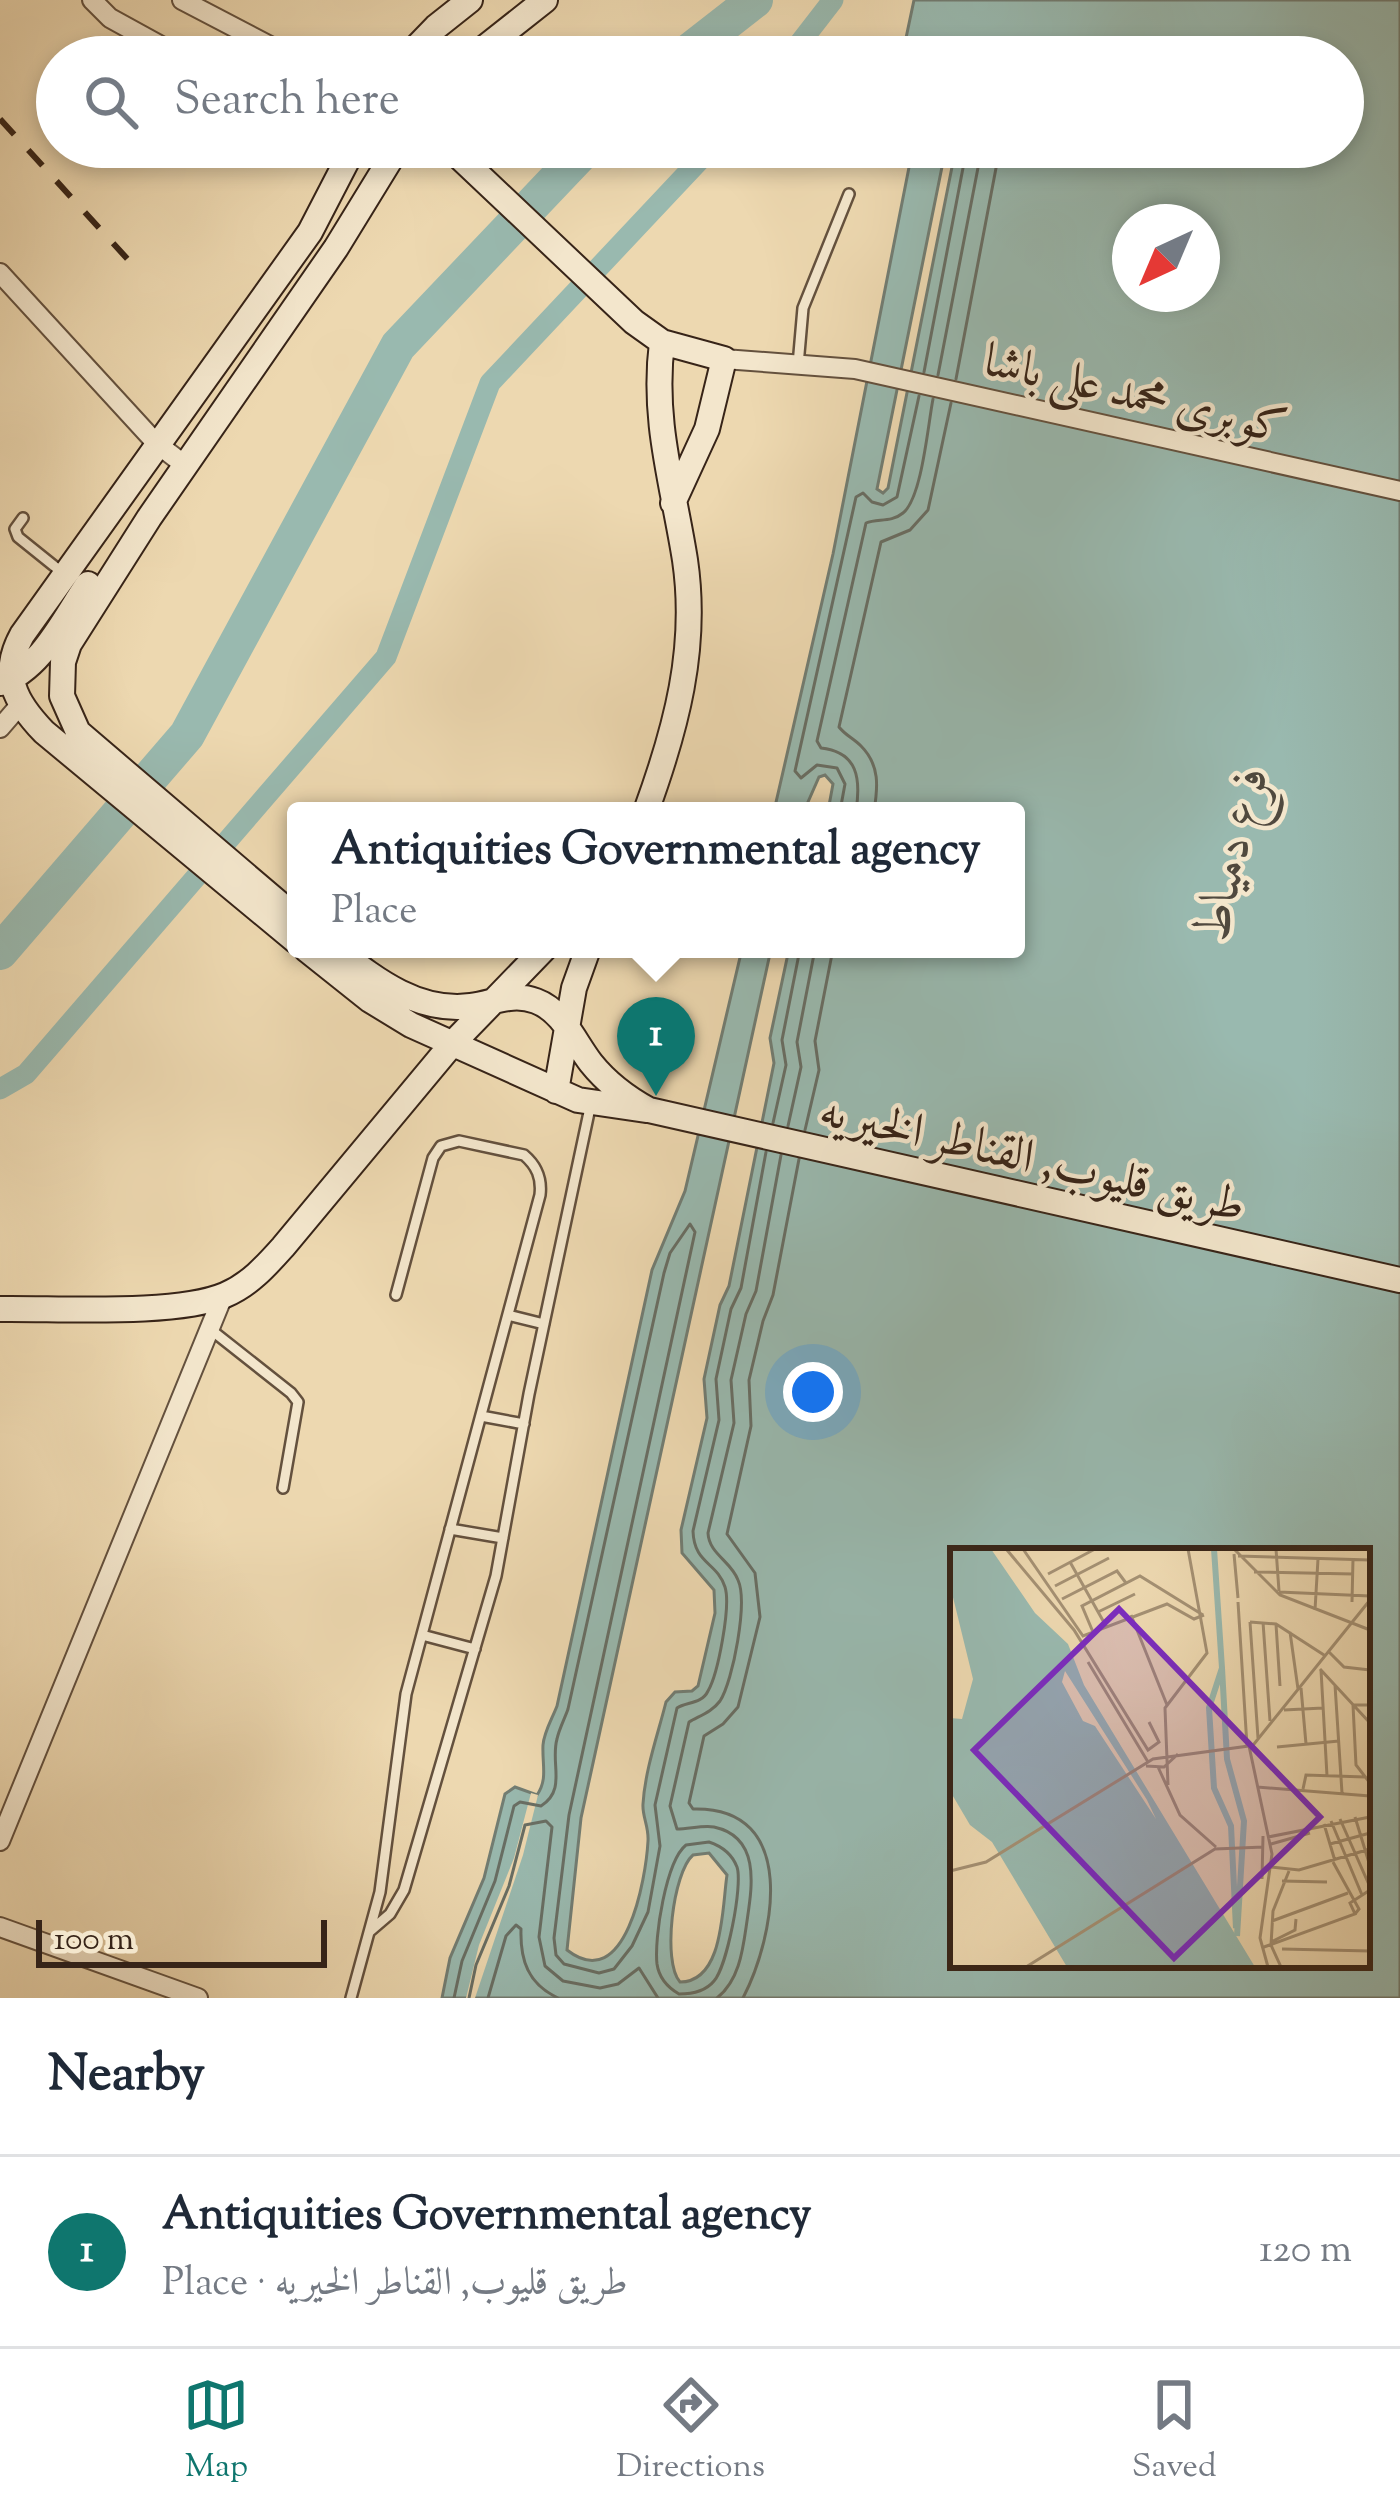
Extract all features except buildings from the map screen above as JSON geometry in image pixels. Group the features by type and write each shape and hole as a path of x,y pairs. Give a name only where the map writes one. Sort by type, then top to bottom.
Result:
{"main road":[{"path":"427,36 470,0"},
{"path":"500,36 545,0"},
{"path":"287,914 258,899 44,732 19,706 4,681 14,646 310,232 341,168"},
{"path":"287,931 78,732 62,696 63,662 69,644 149,518 336,248 385,168"},
{"path":"471,168 634,322 662,342 724,359 707,429 673,503"},
{"path":"649,802 672,741 685,682 689,622 685,562 661,445 662,342"},
{"path":"4,681 36,659 124,532 149,518"},
{"name":"طريق قليوب, القناطر الخيريه","path":"318,958 383,1009 591,1103 650,1110 1400,1280"},
{"name":"طريق قليوب, القناطر الخيريه","path":"348,958 386,986 418,1000 453,1006 519,997 533,1000 558,1015 603,1076 650,1110"},
{"path":"0,1309 188,1305 224,1296 266,1267 452,1044 535,958"},
{"path":"556,1091 574,988 585,958"}],"street":[{"path":"92,0 110,18 141,36"},
{"path":"182,0 207,6 256,36"},
{"path":"0,273 156,443 186,466"},
{"name":"كوبرى محمد على باشا","path":"724,359 855,369 1400,491"},
{"path":"0,728 19,706"},
{"path":"0,1841 224,1296"},
{"path":"0,1927 144,1989 198,1998"}],"lane":[{"path":"798,364 803,308 849,194"},
{"path":"23,518 15,533 64,574"},
{"path":"369,1932 390,1914 404,1890 476,1648 503,1538 591,1103"},
{"path":"351,1998 385,1861 399,1732 541,1186 536,1168 524,1155 453,1141 436,1152 395,1294"},
{"path":"508,1315 544,1324"},
{"path":"210,1329 298,1402 284,1488"},
{"path":"481,1416 524,1424"},
{"path":"450,1529 503,1538"},
{"path":"422,1635 476,1648"}],"water":[{"name":"فرع دمياط","path":"914,0 1400,0 1400,1998 442,1998 450,1958 484,1878 505,1794 515,1787 537,1795 542,1783 544,1740 557,1706 652,1270 685,1191 740,958 769,958 581,1818 567,1950 587,1960 604,1958 629,1927 646,1858 646,1778 666,1702 675,1692 698,1686 715,1613 714,1590 682,1553 681,1530 707,1418 704,1379 720,1305 729,1286 774,1063 770,1038 787,958 1025,958 1025,802 830,802 833,784 825,775 819,777 808,802 776,802 833,554 909,168 942,168 877,489 883,493 888,488 952,168 1364,168 1364,36 906,36","holes":["709,1853 727,1875 713,1957 694,1979 680,1982 672,1956 672,1917 686,1865 693,1855"]}],"pier":[{"path":"531,1793 538,1795 523,1855 475,1998 466,1998 479,1945 514,1858"}],"waterway":[{"path":"709,36 755,0"},
{"path":"805,36 833,0"},
{"path":"0,952 187,735 398,346 567,168"},
{"path":"0,1089 26,1074 386,657 490,383 692,168"}],"railway":[{"path":"0,119 36,159"},
{"path":"45,168 132,264"}],"place":[{"name":"Antiquities Governmental agency","path":"656,1096"}]}
